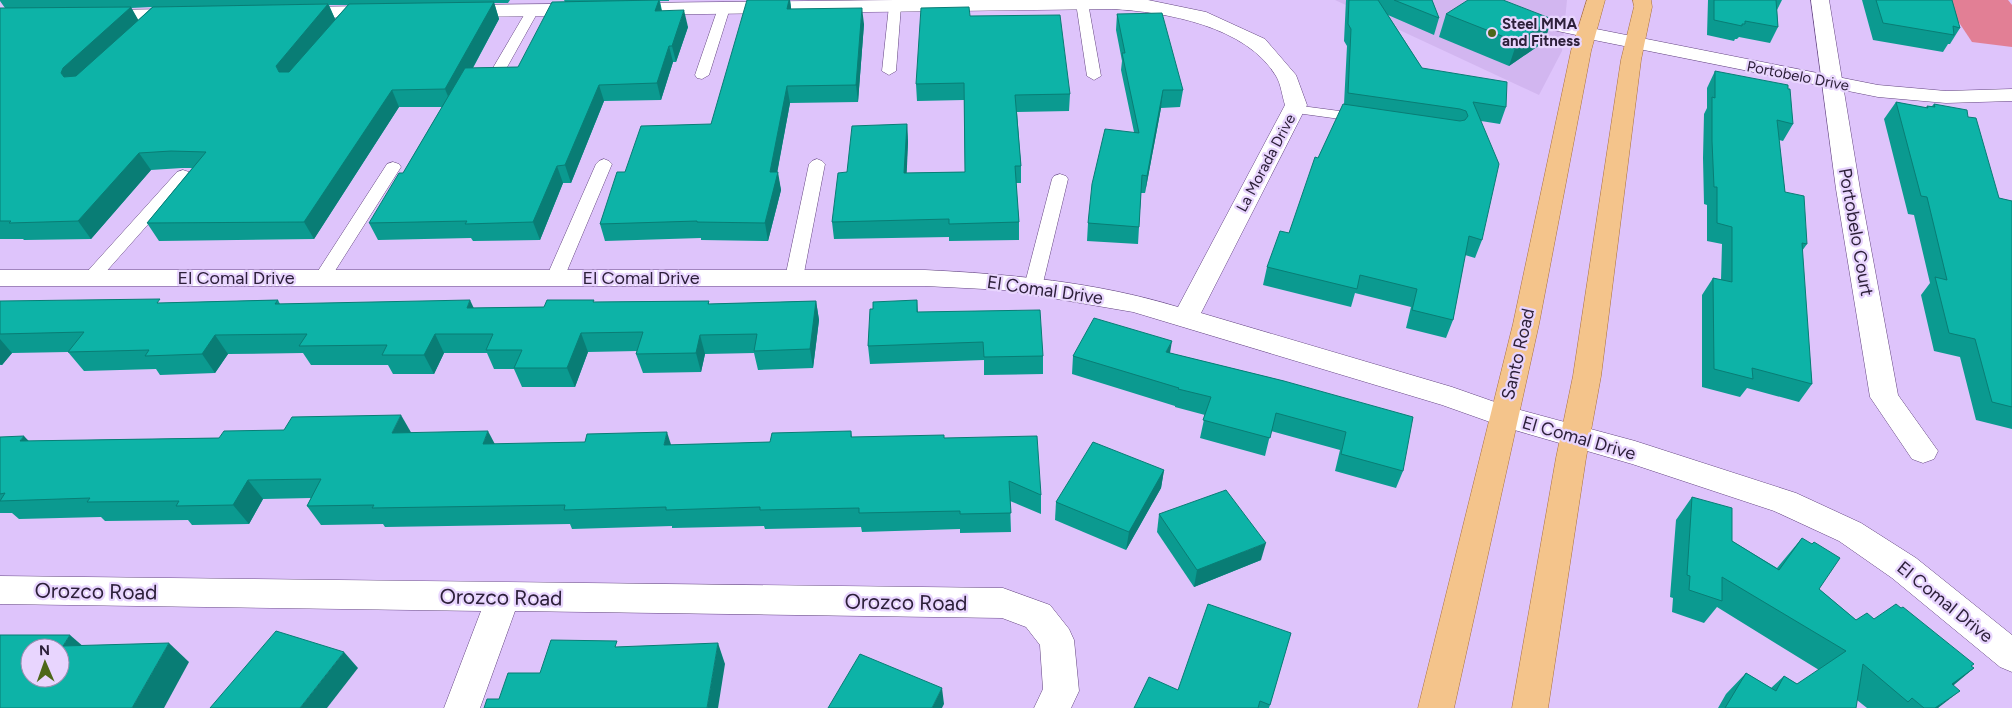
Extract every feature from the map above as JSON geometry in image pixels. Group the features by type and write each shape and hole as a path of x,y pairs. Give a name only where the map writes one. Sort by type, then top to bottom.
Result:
{"main road":[{"name":"Santo Road","path":"1436,708 1526,324 1586,34 1596,0"},
{"path":"1530,708 1575,436 1587,376 1635,44 1643,7 1642,0"}],"street":[{"name":"Portobelo Court","path":"1820,0 1884,397 1923,451"},
{"name":"La Morada Drive","path":"438,11 719,5 895,6 949,2 1146,2 1200,16 1258,43 1286,75 1296,105 1185,318"},
{"path":"276,14 347,20 400,12"},
{"path":"80,16 153,22 198,14"},
{"name":"Portobelo Drive","path":"1586,34 1878,91 1946,97 2012,95"},
{"name":"El Comal Drive","path":"0,278 925,278 1004,282 1135,303 1452,398 1504,416 1635,453 1785,502 1850,532 1904,568 2012,656"},
{"name":"Orozco Road","path":"0,590 1003,603 1038,616 1057,640 1061,691 1052,708"},
{"path":"462,708 502,597"}],"lane":[{"path":"1082,3 1094,76"},
{"path":"702,75 719,5"},
{"path":"889,71 895,6"},
{"path":"494,78 533,10"},
{"path":"1511,16 1586,34"},
{"path":"1294,109 1372,119"},
{"path":"555,278 604,164"},
{"path":"794,278 817,164"},
{"path":"322,278 392,168"},
{"path":"91,278 183,175"},
{"path":"1033,287 1060,179"}],"shaded area":[{"path":"1335,0 1567,0 1562,51 1539,95"},
{"path":"1944,0 2008,0 2012,5 2012,47 1972,42"}],"building":[{"path":"659,0 655,11 684,10 672,46 669,46 657,83 599,85 565,165 557,166 533,222 465,224 467,221 369,223 399,173 403,173 465,68 518,67 552,2"},
{"path":"747,0 789,0 787,9 862,8 856,85 787,86 770,172 778,172 765,223 697,221 600,224 617,172 625,172 641,126 711,124"},
{"path":"1349,0 1378,0 1422,68 1507,82 1506,107 1473,102 1499,164 1482,240 1469,236 1453,320 1412,310 1417,289 1360,275 1357,289 1267,267 1280,231 1289,233 1315,157 1318,158 1343,104 1460,121 1465,120 1468,116 1466,111 1460,109 1348,93 1351,29 1348,24"},
{"path":"1394,0 1432,0 1439,18"},
{"path":"1468,0 1503,0 1552,19 1517,42 1446,14"},
{"path":"1714,0 1776,0 1778,27 1745,21 1745,24 1742,24 1742,26 1714,20"},
{"path":"1876,0 1952,0 1960,28 1953,26 1954,35 1883,23"},
{"path":"494,2 445,89 392,90 304,222 147,223 206,152 171,151 139,153 78,221 9,223 11,221 0,221 0,8 131,7 63,68 61,73 64,77 76,76 153,7 328,4 276,66 279,72 289,72 349,4"},
{"path":"969,7 970,16 1060,15 1070,94 1015,95 1021,166 1015,166 1019,222 949,224 949,219 832,222 838,173 847,172 852,126 907,124 904,173 965,172 964,83 916,84 921,8"},
{"path":"1162,13 1183,90 1163,90 1147,176 1142,175 1139,227 1088,223 1092,184 1105,129 1139,133 1122,53 1125,53 1117,14"},
{"path":"1715,71 1788,85 1788,89 1790,89 1793,124 1777,120 1785,192 1804,196 1807,244 1802,243 1812,384 1752,368 1753,379 1714,369 1713,278 1732,282 1732,227 1717,223 1717,187 1714,187 1712,97 1715,98"},
{"path":"1896,102 1928,108 1927,106 1935,107 1934,104 1967,110 1968,117 1976,118 1999,198 2012,201 2012,407 1992,402 1975,339 1949,333 1935,277 1947,280 1927,197 1921,196"},
{"path":"160,299 157,303 278,300 275,304 470,300 467,308 544,307 547,300 594,300 593,302 709,301 708,304 816,301 810,349 754,351 757,334 700,335 696,353 636,354 643,332 581,333 567,368 514,368 522,350 486,350 493,334 435,334 424,355 382,355 387,345 299,346 307,334 215,335 202,354 145,356 149,350 68,352 84,332 0,334 0,301"},
{"path":"917,300 917,312 1040,310 1043,356 984,357 983,342 868,346 870,309 873,309 873,302"},
{"path":"1094,318 1172,341 1166,352 1284,381 1413,417 1403,471 1341,454 1346,432 1276,413 1270,438 1203,420 1211,397 1178,389 1073,356"},
{"path":"401,415 392,433 488,431 483,444 585,442 587,434 667,432 664,445 770,442 772,433 851,431 851,437 1037,436 1041,495 1009,481 1011,513 960,514 960,511 859,513 859,508 760,510 760,507 666,510 666,507 564,510 565,505 372,508 374,505 307,506 321,479 248,480 233,505 176,506 179,501 87,502 90,498 0,501 5,493 0,494 0,437 24,436 20,441 219,438 224,431 284,430 292,417"},
{"path":"1093,442 1164,470 1129,532 1056,502"},
{"path":"1226,490 1266,543 1197,570 1159,514"},
{"path":"1692,497 1732,508 1732,541 1779,570 1802,538 1812,544 1814,542 1840,558 1819,589 1856,620 1867,613 1874,619 1896,604 1901,608 1903,607 1974,664 1971,666 1974,668 1952,684 1960,691 1935,708 1924,708 1912,698 1908,702 1863,664 1856,708 1725,708 1746,673 1776,691 1784,676 1797,684 1846,651 1722,577 1722,601 1689,590 1690,576 1687,575"},
{"path":"1208,604 1291,633 1270,705 1260,701 1258,708 1134,708 1149,677 1178,690"},
{"path":"276,631 344,652 300,708 210,708"},
{"path":"0,635 70,635 68,638 20,638 20,688 70,688 70,646 169,643 132,708 0,708"},
{"path":"551,640 617,641 615,647 718,643 707,708 484,708 487,699 499,699 508,673 540,673"},
{"path":"860,654 942,688 932,708 828,708"}],"place":[{"name":"Steel MMA and Fitness","path":"1492,33"}]}
